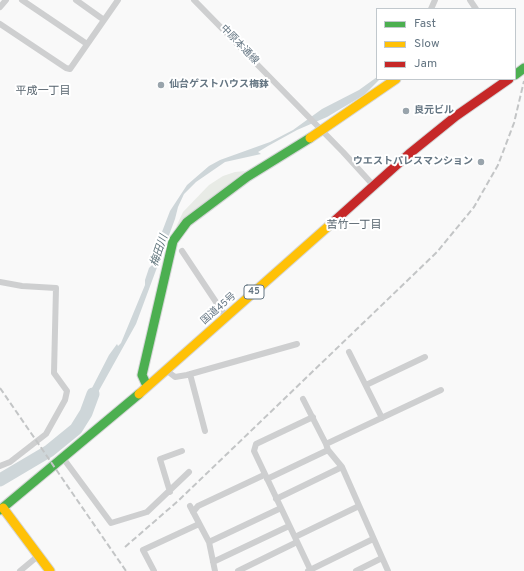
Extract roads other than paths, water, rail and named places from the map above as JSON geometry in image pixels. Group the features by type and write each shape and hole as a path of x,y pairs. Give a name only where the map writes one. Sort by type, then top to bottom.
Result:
{"main road":[{"path":"516,74 524,68"},
{"path":"147,386 142,375 172,242 187,222 247,177 394,80"},
{"name":"国道45号","path":"1,509 166,370 373,186 456,116 508,80"},
{"path":"1,509 50,571"}],"street":[{"path":"0,7 6,0"},
{"path":"22,0 87,44"},
{"path":"76,0 104,20"},
{"path":"0,24 66,68 70,69 118,0"},
{"name":"中原本通線","path":"194,0 320,129"},
{"path":"320,129 373,186"},
{"path":"182,251 226,317"},
{"path":"0,282 22,286 56,288 54,373 67,391 65,400 46,434 10,462 0,466"},
{"path":"166,370 175,376 190,374 297,344"},
{"path":"349,352 382,418"},
{"path":"366,385 425,357"},
{"path":"190,374 205,431"},
{"path":"215,571 209,542 191,509 266,477 441,390"},
{"path":"303,399 327,447 342,468 388,571"},
{"path":"313,417 256,444 254,451 310,570 373,539"},
{"path":"170,492 160,459 182,451"},
{"path":"63,458 111,523 146,512 170,492 189,472"},
{"path":"276,499 342,468"},
{"path":"238,571 359,506"},
{"path":"209,542 281,508"},
{"path":"154,571 143,550 199,524"},
{"path":"213,562 289,526"},
{"path":"20,571 38,556"},
{"path":"356,571 382,558"}],"water":[{"path":"376,78 376,80 379,80 364,95 327,117 297,130 258,152 261,154 225,162 196,182 184,194 136,324 87,412 92,388 109,355 117,344 118,346 121,343 145,285 149,268 153,264 160,237 170,211 187,185 209,166 220,160 270,142 293,130 322,109 359,90"}],"waterway":[{"name":"梅田川","path":"0,480 49,451 76,429 86,413 93,394"}],"railway":[{"path":"125,547 178,501 437,252 474,207 498,165 514,123 524,81"},
{"path":"0,388 126,571"}],"place":[{"name":"仙台ゲストハウス梅鉢","path":"161,85"},
{"name":"良元ビル","path":"406,111"},
{"name":"ウエストパレスマンション","path":"481,162"}],"district":[{"name":"平成一丁目","path":"43,92"},
{"name":"苦竹一丁目","path":"354,226"}]}
